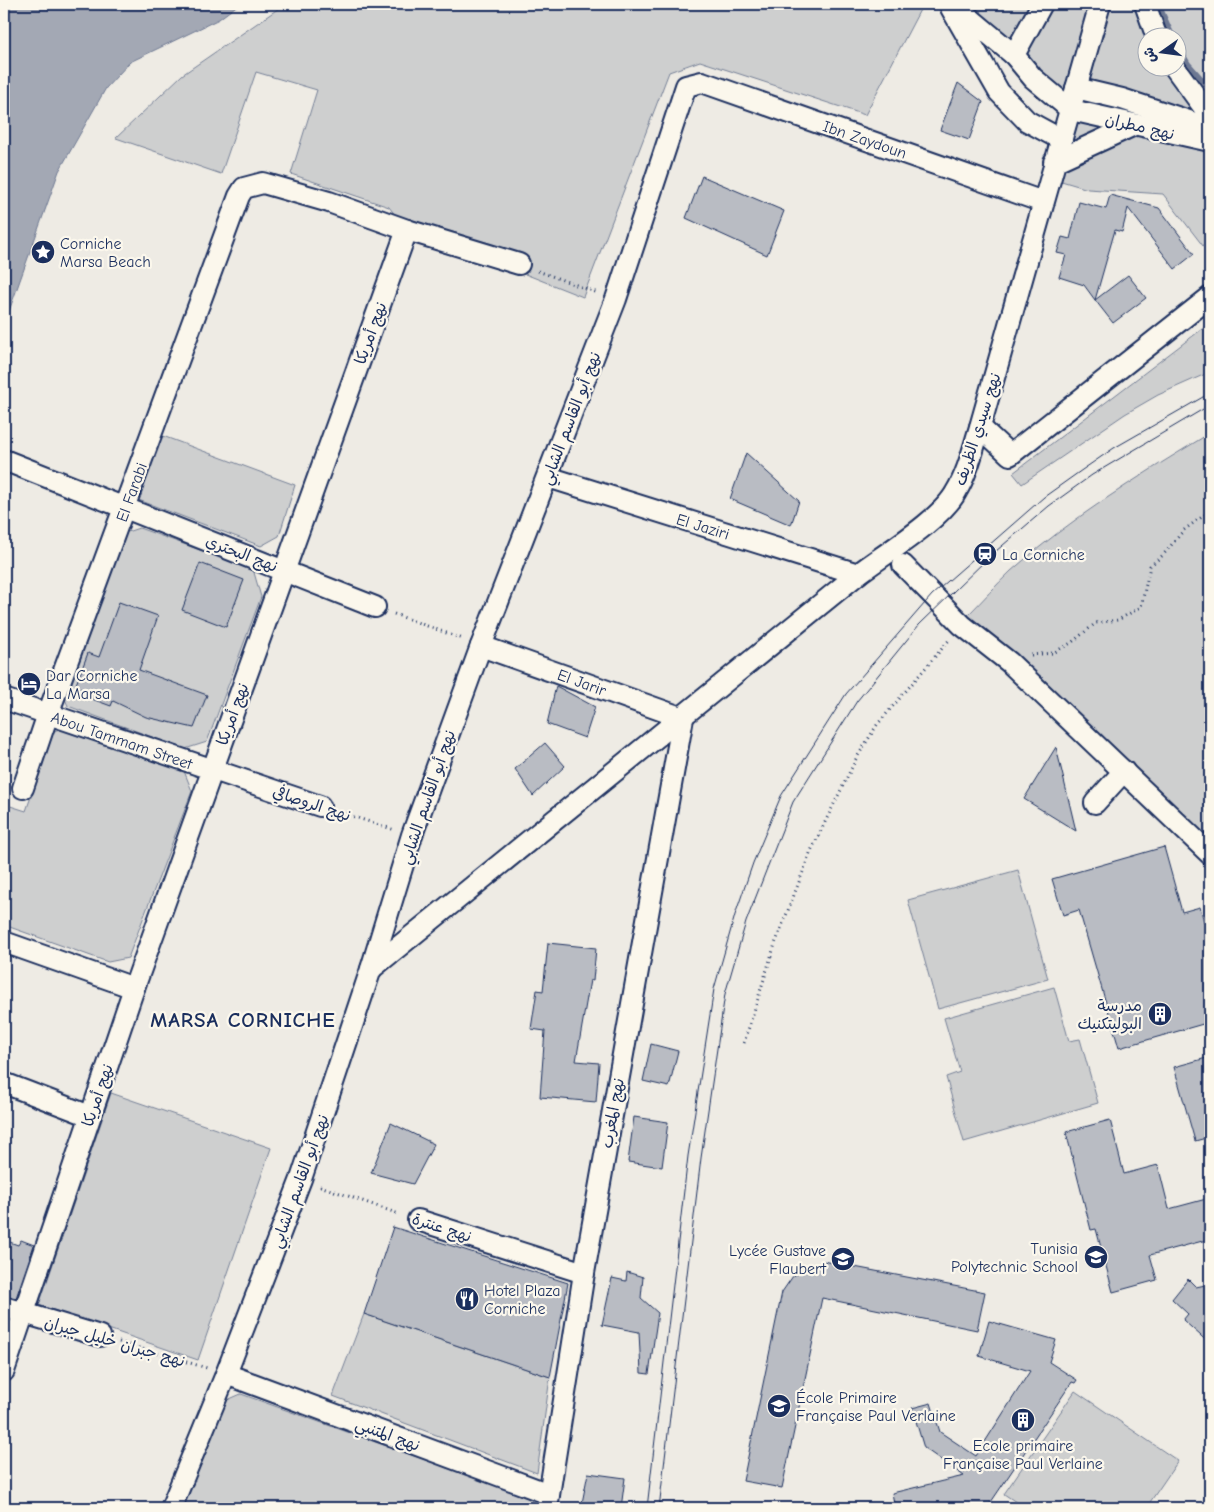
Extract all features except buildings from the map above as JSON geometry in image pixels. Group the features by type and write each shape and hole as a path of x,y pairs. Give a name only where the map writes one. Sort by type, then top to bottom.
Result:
{"street":[{"path":"948,4 999,92 1027,121 1062,140"},
{"path":"953,4 1014,55 1033,78 1071,110"},
{"path":"1014,55 1042,4"},
{"name":"نهج سيدي الظريف","path":"371,969 683,718 858,574 934,516 955,494 966,474 980,427 1100,4"},
{"path":"1144,4 1153,28"},
{"path":"1182,78 1210,116"},
{"name":"Ibn Zaydoun","path":"686,86 702,82 1043,202"},
{"name":"نهج أبو القاسم الشابي","path":"171,1508 226,1374 301,1179 371,969 412,835 481,646 616,300 686,86"},
{"name":"نهج مطران","path":"1076,88 1122,99 1210,128"},
{"name":"نهج مطران","path":"1071,110 1132,126 1210,141"},
{"path":"1054,162 1132,126"},
{"name":"El Farabi","path":"23,788 48,714 125,509 238,196 244,188 263,183 329,202 407,230"},
{"path":"407,230 519,264"},
{"name":"نهج أمريكا","path":"4,1371 134,988 283,569 407,230"},
{"path":"980,427 1010,455 1210,297"},
{"name":"نهج البحتري","path":"4,460 375,606"},
{"name":"El Jaziri","path":"548,477 858,574"},
{"path":"903,565 962,625 1009,662 1210,854"},
{"name":"El Jarir","path":"481,646 683,718"},
{"name":"Abou Tammam Street","path":"4,699 212,771"},
{"name":"نهج المغرب","path":"548,1501 584,1272 683,718"},
{"name":"نهج الروصافي","path":"212,771 320,806"},
{"path":"1095,803 1124,771"},
{"path":"4,942 134,988"},
{"path":"4,1083 90,1116"},
{"name":"نهج عنترة","path":"418,1220 584,1272"},
{"name":"نهج جبران خليل جبران","path":"4,1307 100,1336"},
{"name":"نهج المتنبي","path":"226,1374 548,1501"}],"path":[{"path":"519,264 616,300"},
{"path":"1009,662 1035,654 1053,653 1071,643 1096,623 1118,620 1142,607 1150,566 1163,555 1184,530 1210,511"},
{"path":"375,606 481,646"},
{"path":"744,1043 775,944 808,861 856,759 877,724 962,625"},
{"name":"نهج الروصافي","path":"320,806 412,835"},
{"name":"نهج عنترة","path":"301,1179 418,1220"},
{"name":"نهج جبران خليل جبران","path":"100,1336 226,1374"}],"shaded area":[{"path":"4,4 239,4 219,19 130,62 106,88 59,171 4,325"},
{"path":"285,4 923,4 865,115 700,61 669,72 583,297 404,226 389,207 291,174 317,90 256,72 221,174 116,138 182,75"},
{"path":"965,4 1210,4 1210,255 1163,194 1088,189 1058,180 1086,88 1062,89 1042,81"},
{"path":"1210,323 1210,372 1158,395 1125,414 1022,484 1013,473"},
{"path":"1210,428 1210,839 968,615 1011,571 1056,534 1128,484 1202,438"},
{"path":"160,435 295,485 279,536 261,546 136,499"},
{"path":"139,528 253,569 261,597 207,742 185,749 68,706 62,692 121,534"},
{"path":"65,727 184,771 192,791 128,958 108,962 4,925 4,804 26,811 54,731"},
{"path":"1018,870 1048,979 938,1009 908,900"},
{"path":"1054,987 1069,1041 1080,1039 1098,1103 964,1142 946,1077 960,1072 944,1018"},
{"path":"111,1093 271,1148 198,1360 39,1305"},
{"path":"364,1314 550,1377 537,1473 333,1396"},
{"path":"1075,1391 1178,1461 1146,1508 1025,1508 1004,1494"},
{"path":"241,1394 532,1498 530,1508 181,1508 225,1401"}],"waterway":[{"path":"1158,4 1169,28"},
{"path":"1186,61 1210,89"}],"tram line":[{"path":"647,1508 688,1156 714,989 735,915 753,863 781,796 846,694 932,595 1044,497 1114,448 1210,393"},
{"path":"659,1508 701,1158 725,994 746,922 793,802 857,701 919,625 989,557 1049,506 1092,475 1210,405"}],"place":[{"name":"Corniche Marsa Beach","path":"43,252"},
{"name":"La Corniche","path":"985,554"},
{"name":"Dar Corniche La Marsa","path":"29,684"},
{"name":"مدرسة البوليتكنيك","path":"1160,1014"},
{"name":"Tunisia Polytechnic School","path":"1096,1257"},
{"name":"Lycée Gustave Flaubert","path":"843,1259"},
{"name":"Hotel Plaza Corniche","path":"467,1299"},
{"name":"École Primaire Française Paul Verlaine","path":"779,1406"},
{"name":"Ecole primaire Française Paul Verlaine","path":"1023,1420"}],"district":[{"name":"MARSA CORNICHE","path":"243,1020"}]}
